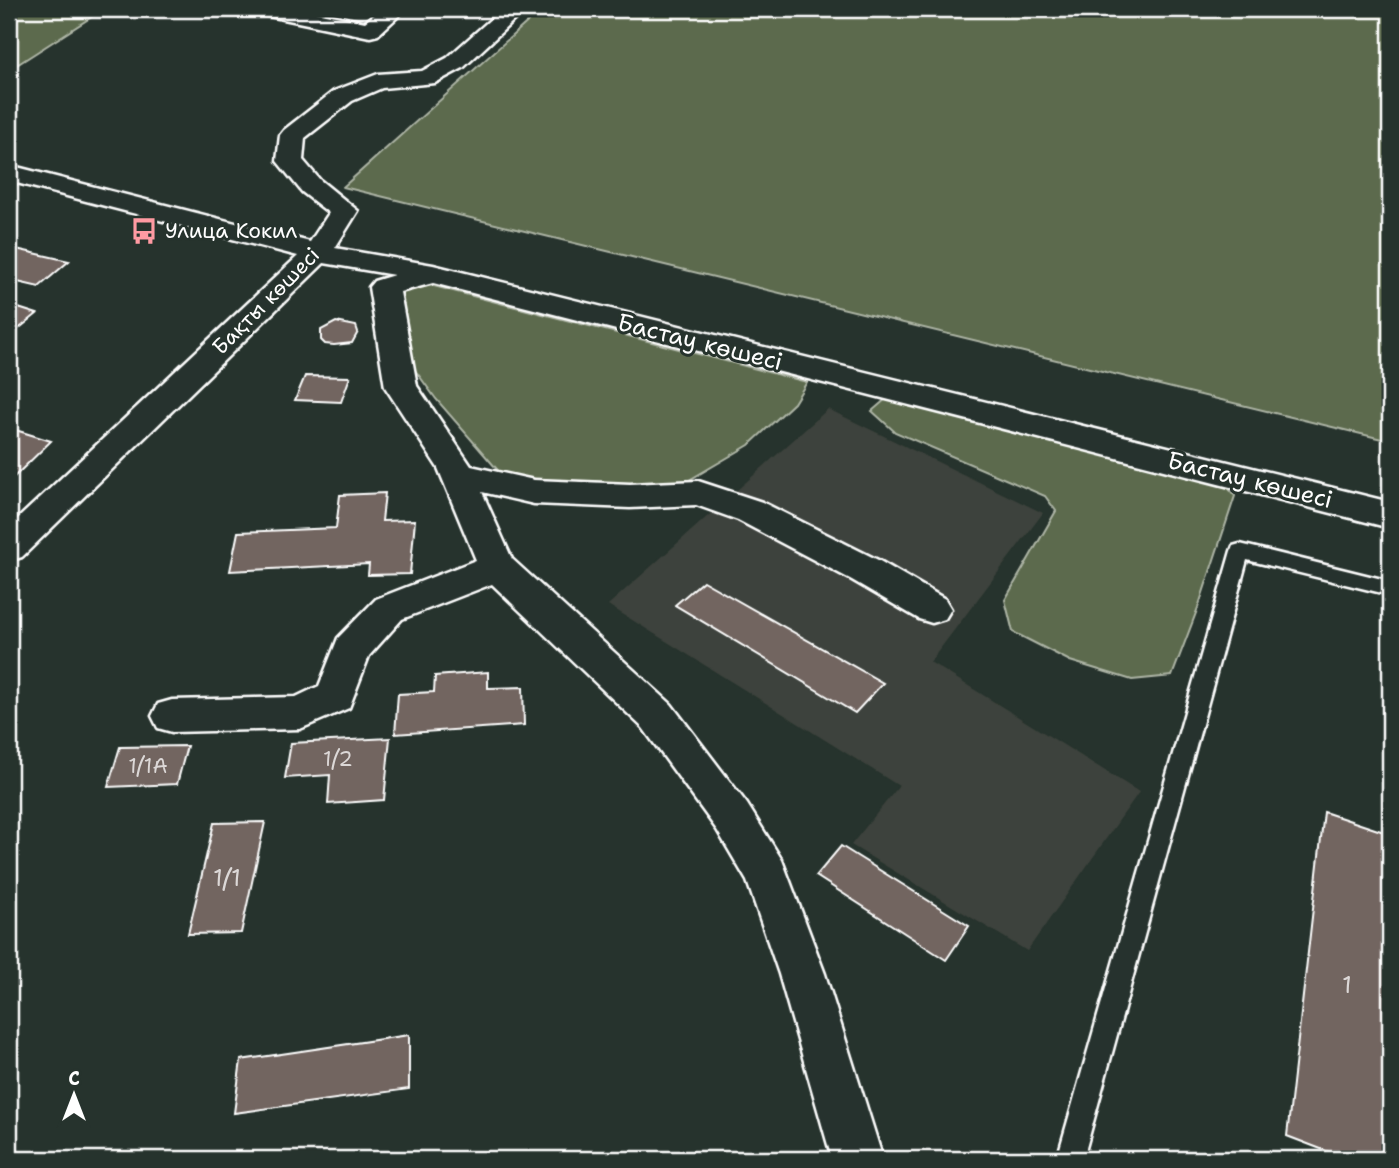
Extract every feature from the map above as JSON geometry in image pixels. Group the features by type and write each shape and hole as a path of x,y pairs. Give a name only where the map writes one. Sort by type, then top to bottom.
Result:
{"street":[{"path":"268,9 370,30 395,9"},
{"name":"Бақты көшесі","path":"9,548 318,253 344,211 311,186 290,161 293,135 343,96 378,81 428,78 455,63 515,9"},
{"name":"Бастау көшесі","path":"16,183 318,253 433,274 1390,515"},
{"path":"433,274 384,287 401,387 458,475 497,567 657,716 732,817 766,874 802,974 856,1156"},
{"path":"458,475 534,492 630,496 698,493 750,511 865,570 932,609"},
{"path":"172,716 300,713 335,696 352,649 389,609 497,567"}],"lane":[{"path":"1070,1159 1240,551 1390,588"}],"shaded area":[{"path":"828,409 1043,513 930,662 1139,792 1027,951 851,845 899,786 608,605"}],"green space":[{"path":"9,9 104,9 9,70"},
{"path":"542,9 1390,9 1390,441 343,187"},
{"path":"430,285 807,382 794,403 749,445 684,483 598,485 502,475 436,399 415,370 399,304 404,288"},
{"path":"887,398 1225,484 1235,496 1172,676 1132,680 1070,661 1013,632 1005,600 1056,511 1045,496 895,432 872,411"}],"building":[{"path":"16,249 69,261 39,287 9,280 9,255"},
{"path":"9,305 37,314 16,331 9,329"},
{"path":"336,322 356,326 358,332 352,343 334,345 325,344 321,340 321,330"},
{"path":"305,376 350,377 341,402 295,400"},
{"path":"9,428 51,441 11,480 9,479"},
{"path":"385,493 382,521 415,520 410,574 368,575 369,564 230,571 238,532 336,528 340,495"},
{"path":"703,581 883,683 855,713 675,605"},
{"path":"488,672 488,688 523,687 524,725 395,734 398,694 434,692 435,676"},
{"path":"390,738 384,800 328,804 330,775 285,778 291,743"},
{"path":"187,746 177,784 108,787 120,747"},
{"path":"1324,812 1390,834 1390,1159 1347,1159 1287,1136"},
{"path":"265,822 241,933 188,934 214,823"},
{"path":"841,846 969,926 946,960 816,876"},
{"path":"409,1035 409,1089 234,1113 241,1060"}],"place":[{"name":"Улица Кокил","path":"144,231"}]}
